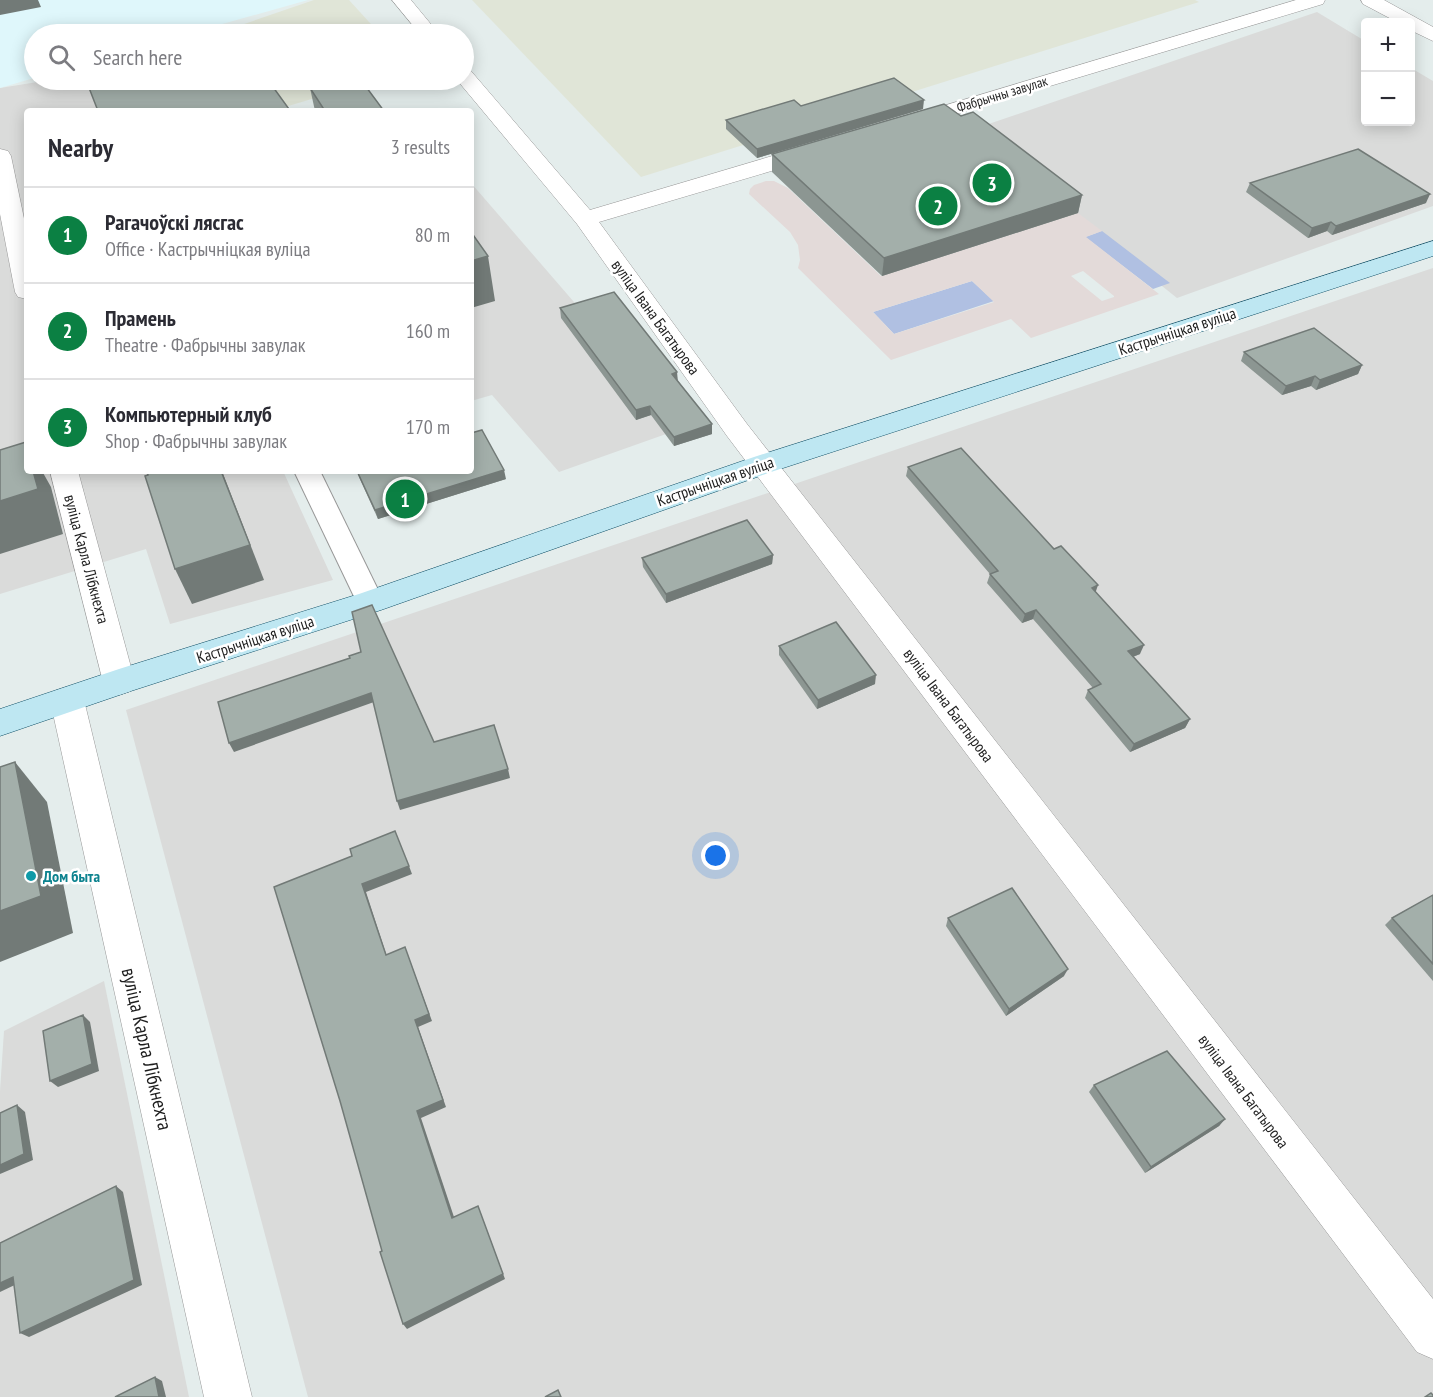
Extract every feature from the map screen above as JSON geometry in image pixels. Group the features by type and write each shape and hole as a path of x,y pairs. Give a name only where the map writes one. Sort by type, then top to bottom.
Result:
{"main road":[{"name":"Кастрычніцкая вуліца","path":"0,723 119,682 370,602 764,464 1433,248"}],"street":[{"path":"401,0 421,24"},
{"name":"Фабрычны завулак","path":"894,127 1316,0"},
{"path":"1370,0 1433,34"},
{"name":"вуліца Івана Багатырова","path":"474,87 585,219 764,464 1433,1336"},
{"path":"585,219 836,144"},
{"path":"0,156 24,277"},
{"name":"вуліца Карла Лібкнехта","path":"65,474 119,682"},
{"name":"вуліца Карла Лібкнехта","path":"67,700 228,1397"}],"lane":[{"path":"308,474 370,602"}],"shaded area":[{"path":"0,0 308,0 223,24 24,24 24,81 0,88"},
{"path":"314,0 349,0 371,24 244,24"},
{"path":"472,0 1195,0 1199,2 641,177"},
{"path":"1317,12 1361,39 1361,126 1415,126 1415,70 1433,81 1433,206 1177,298 968,131"},
{"path":"24,84 24,90 166,90 183,108 24,108 24,474 284,474 333,580 170,624 146,549 0,594 0,88"},
{"path":"228,90 323,90 315,98 286,108 279,108"},
{"path":"774,181 788,188 881,276 1078,213 1102,231 1086,237 1159,294 1031,338 1011,319 891,360 798,268 800,260 798,245 790,232 749,194 754,185","holes":["1083,271 1114,296 1114,297 1102,301 1071,276","972,281 994,302 894,334 873,312"]},
{"path":"474,186 683,428 559,472 492,395 474,400"},
{"path":"1102,231 1170,283 1153,289 1085,237"},
{"path":"1433,268 1433,1397 308,1397 126,710"},
{"path":"972,281 994,301 894,334 873,312"},
{"path":"104,981 189,1397 0,1397 0,1091 4,1031"}],"building":[{"path":"894,78 924,100 757,149 726,120 794,100 801,106"},
{"path":"90,90 275,90 288,108 97,108"},
{"path":"311,90 368,90 382,108 323,108"},
{"path":"944,104 961,116 973,112 1082,195 884,258 772,154"},
{"path":"1358,149 1430,194 1336,226 1331,222 1312,228 1250,183"},
{"path":"474,236 488,256 474,260"},
{"path":"614,292 677,372 672,374 712,424 674,437 650,406 636,410 560,308"},
{"path":"1314,328 1362,365 1320,380 1315,376 1286,386 1244,352"},
{"path":"482,430 504,470 375,510 358,474 474,474 474,432"},
{"path":"24,443 24,474 34,474 38,489 0,501 0,450"},
{"path":"961,448 1054,549 1061,546 1098,585 1092,588 1144,645 1128,651 1190,719 1134,744 1088,690 1101,684 1036,610 1025,614 990,574 998,571 908,467"},
{"path":"222,474 250,545 175,569 145,476"},
{"path":"747,520 773,555 666,594 642,558"},
{"path":"372,605 434,742 494,725 508,769 397,801 371,693 229,743 218,702 350,658 349,656 361,652 352,612"},
{"path":"836,622 876,675 818,700 779,646"},
{"path":"15,762 41,896 0,911 0,767"},
{"path":"395,831 409,866 362,884 386,955 405,947 429,1014 415,1020 443,1100 417,1111 452,1218 478,1206 503,1274 403,1324 380,1252 382,1251 340,1101 274,887 352,856 350,849"},
{"path":"1012,888 1068,969 1009,1009 948,918"},
{"path":"1433,895 1433,964 1392,918"},
{"path":"83,1015 92,1064 50,1081 43,1031"},
{"path":"1167,1051 1225,1119 1151,1167 1094,1085"},
{"path":"17,1105 24,1154 0,1165 0,1113"},
{"path":"116,1186 134,1280 20,1333 13,1277 0,1283 0,1243"},
{"path":"155,1377 159,1397 115,1397"},
{"path":"558,1390 561,1397 545,1397"}],"place":[{"name":"Компьютерный клуб","path":"992,183"},
{"name":"Прамень","path":"938,206"},
{"name":"Рагачоўскі лясгас","path":"405,499"},
{"name":"Дом быта","path":"31,876"}]}
